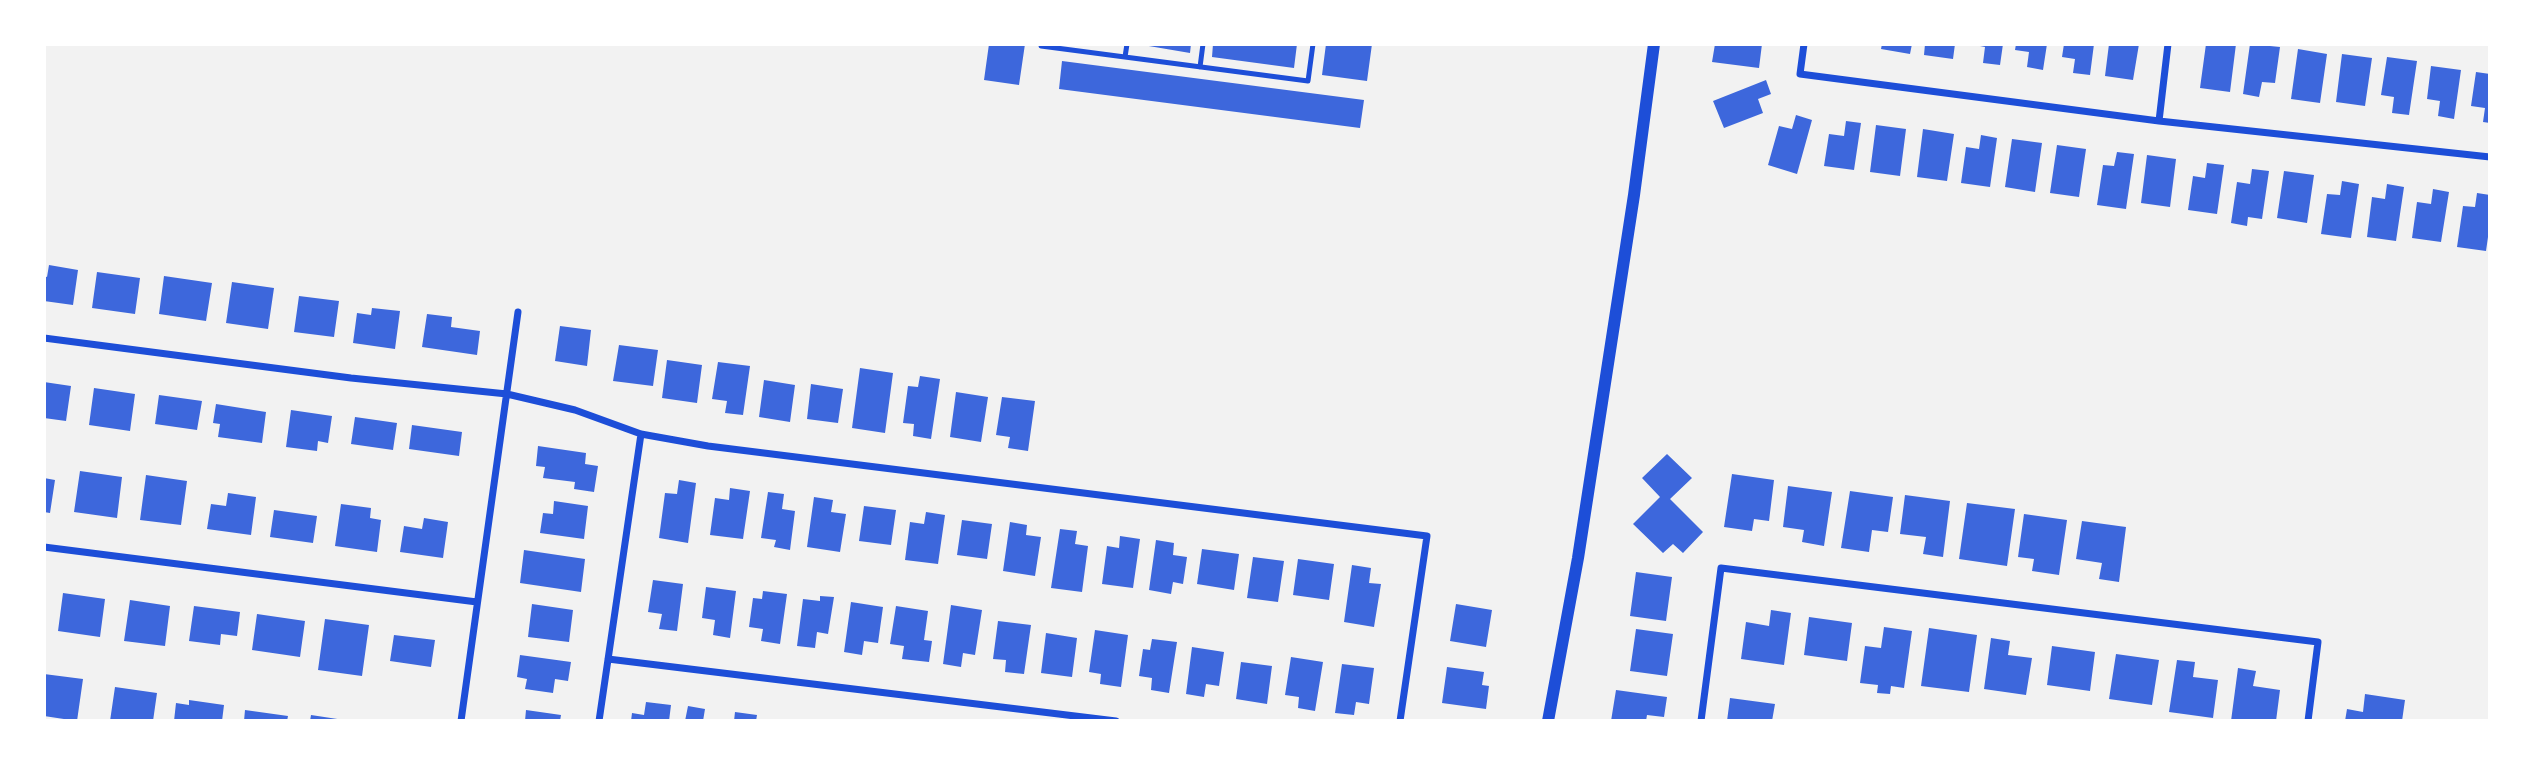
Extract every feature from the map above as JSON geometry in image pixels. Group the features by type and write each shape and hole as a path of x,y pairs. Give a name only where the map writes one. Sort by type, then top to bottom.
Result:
{"street":[{"path":"1548,721 1578,558 1634,195 1654,44"},
{"path":"1804,44 1800,74 2159,121 2490,157"},
{"path":"2159,121 2168,44"},
{"path":"461,721 518,312"},
{"path":"44,338 351,378 507,394 575,410 641,434 708,446 1427,536 1400,721"},
{"path":"599,721 641,434"},
{"path":"44,547 477,602"},
{"path":"1701,721 1721,568 2318,642 2308,721"},
{"path":"608,659 1116,721"}],"lane":[{"path":"1041,44 1308,81 1313,44"},
{"path":"1125,57 1127,44"},
{"path":"1200,67 1203,44"}],"building":[{"path":"989,44 1025,44 1019,85 984,80"},
{"path":"1137,44 1191,44 1190,53"},
{"path":"1213,44 1297,44 1294,68 1212,57"},
{"path":"1326,44 1372,44 1367,81 1322,75"},
{"path":"1715,44 1762,44 1759,68 1712,62"},
{"path":"1882,44 1912,44 1910,54 1881,49"},
{"path":"1925,44 1955,44 1953,59 1924,55"},
{"path":"1970,44 2003,44 2000,65 1983,63 1985,47"},
{"path":"2016,44 2047,44 2043,70 2027,67 2029,52 2015,50"},
{"path":"2064,44 2094,44 2090,75 2073,73 2075,59 2062,57"},
{"path":"2109,44 2139,44 2133,80 2105,76"},
{"path":"2206,44 2236,44 2230,92 2200,88"},
{"path":"2250,44 2280,47 2275,83 2262,82 2259,97 2243,94"},
{"path":"2298,49 2327,54 2320,103 2291,99"},
{"path":"2342,54 2372,58 2365,106 2336,102"},
{"path":"2387,57 2417,61 2409,115 2392,113 2394,97 2381,95"},
{"path":"1062,61 1364,100 1360,128 1059,89"},
{"path":"2431,66 2461,70 2454,119 2438,116 2440,101 2427,99"},
{"path":"2476,72 2490,74 2490,123 2483,122 2485,108 2471,106"},
{"path":"1766,80 1771,94 1758,99 1763,113 1724,128 1713,101"},
{"path":"1796,115 1812,120 1797,174 1768,165 1779,126 1792,129"},
{"path":"1846,121 1861,123 1854,170 1824,166 1829,134 1844,136"},
{"path":"1876,125 1906,129 1900,176 1870,172"},
{"path":"1923,129 1954,134 1947,181 1917,177"},
{"path":"1981,135 1997,138 1990,187 1961,183 1966,147 1979,149"},
{"path":"2012,139 2042,143 2035,192 2005,187"},
{"path":"2057,145 2086,149 2079,197 2050,193"},
{"path":"2117,152 2134,154 2126,209 2097,205 2103,165 2114,166"},
{"path":"2147,155 2176,159 2170,207 2141,203"},
{"path":"2207,163 2224,165 2217,214 2188,210 2193,176 2205,178"},
{"path":"2252,169 2269,171 2262,219 2248,217 2247,226 2231,223 2237,182 2250,184"},
{"path":"2284,171 2314,175 2307,223 2277,218"},
{"path":"2342,181 2359,184 2351,238 2321,234 2327,194 2340,195"},
{"path":"2387,184 2404,187 2396,241 2367,237 2372,197 2385,199"},
{"path":"2433,189 2449,192 2441,242 2412,238 2417,202 2431,204"},
{"path":"2477,193 2490,195 2486,251 2457,247 2463,206 2475,207"},
{"path":"49,265 78,270 73,305 44,301 44,276 47,277"},
{"path":"97,272 140,278 135,314 92,308"},
{"path":"164,276 212,283 206,321 159,314"},
{"path":"232,282 274,288 268,329 226,323"},
{"path":"299,296 339,301 334,337 294,332"},
{"path":"372,308 400,311 395,349 353,343 357,313 371,315"},
{"path":"427,314 452,317 451,327 480,331 477,355 422,347"},
{"path":"560,326 591,330 587,366 555,361"},
{"path":"619,345 658,350 653,386 613,381"},
{"path":"667,360 702,365 697,403 662,398"},
{"path":"718,362 750,366 743,415 725,413 727,401 712,399"},
{"path":"860,368 893,373 885,433 852,428"},
{"path":"920,376 940,379 931,439 913,436 914,424 903,423 908,386 918,387"},
{"path":"764,380 795,385 790,422 759,417"},
{"path":"44,382 71,386 66,421 44,418"},
{"path":"811,384 843,389 838,423 807,419"},
{"path":"94,388 135,394 130,431 89,425"},
{"path":"956,392 988,397 981,442 950,437"},
{"path":"159,395 202,401 197,430 155,424"},
{"path":"1002,397 1035,401 1028,451 1008,448 1010,437 996,435"},
{"path":"216,404 266,412 262,443 218,437 220,424 213,423"},
{"path":"291,410 332,416 328,443 318,441 317,451 286,447"},
{"path":"355,417 397,423 393,450 351,444"},
{"path":"412,425 462,432 459,456 409,449"},
{"path":"538,446 586,453 585,464 598,466 594,492 574,489 575,482 543,478 545,467 536,466"},
{"path":"1667,454 1692,478 1670,499 1703,532 1683,553 1673,544 1663,553 1633,524 1660,497 1642,478"},
{"path":"80,471 122,477 117,518 74,512"},
{"path":"1732,474 1774,480 1769,521 1754,519 1752,531 1724,527"},
{"path":"146,475 187,481 181,525 140,520"},
{"path":"44,478 55,480 50,513 44,512"},
{"path":"679,480 696,483 688,543 659,538 665,493 677,494"},
{"path":"1788,486 1832,492 1824,546 1802,542 1804,530 1783,527"},
{"path":"730,488 750,491 743,539 710,535 715,498 729,500"},
{"path":"1850,491 1893,497 1888,532 1872,530 1869,552 1841,548"},
{"path":"768,492 784,494 782,509 795,511 790,550 774,547 776,540 761,538"},
{"path":"228,493 256,497 251,535 207,529 211,504 226,506"},
{"path":"1905,495 1950,501 1943,557 1923,554 1926,537 1900,534"},
{"path":"814,497 833,500 831,512 846,514 840,552 807,547"},
{"path":"554,501 588,506 584,539 540,533 543,513 553,514"},
{"path":"1967,503 2015,509 2007,566 1959,559"},
{"path":"341,504 371,508 370,518 381,520 377,552 335,546"},
{"path":"864,506 896,510 891,545 859,541"},
{"path":"274,510 317,516 313,543 270,537"},
{"path":"926,512 945,515 938,564 905,560 910,522 924,524"},
{"path":"2024,514 2067,520 2059,575 2032,571 2034,559 2018,557"},
{"path":"424,518 448,522 443,558 400,552 404,526 422,529"},
{"path":"962,520 992,524 987,559 957,555"},
{"path":"2082,521 2126,527 2119,582 2099,579 2102,563 2076,559"},
{"path":"1010,522 1027,525 1026,535 1041,537 1035,576 1003,571"},
{"path":"1060,529 1077,531 1075,544 1088,546 1082,592 1051,588"},
{"path":"1120,536 1140,539 1133,588 1102,584 1107,546 1119,548"},
{"path":"1156,540 1174,543 1173,555 1187,557 1183,584 1173,582 1171,594 1149,590"},
{"path":"1202,549 1239,554 1234,590 1197,584"},
{"path":"524,550 585,559 581,592 520,583"},
{"path":"1253,557 1284,561 1278,602 1247,598"},
{"path":"1298,559 1334,564 1329,600 1293,595"},
{"path":"1352,565 1371,568 1369,583 1381,584 1374,627 1344,622"},
{"path":"1636,572 1672,577 1666,621 1630,616"},
{"path":"653,580 683,584 677,631 659,629 662,614 648,612"},
{"path":"706,587 736,591 730,638 713,635 715,620 702,618"},
{"path":"763,591 787,594 780,644 761,641 763,629 749,627 753,598 762,599"},
{"path":"63,593 105,599 100,637 58,631"},
{"path":"820,596 834,597 828,634 817,632 815,648 797,646 803,599 820,601"},
{"path":"130,600 170,606 165,646 124,641"},
{"path":"851,602 883,607 878,643 864,641 862,655 844,652"},
{"path":"532,604 573,610 569,642 528,637"},
{"path":"1456,604 1492,610 1486,647 1450,641"},
{"path":"951,605 982,610 975,655 963,653 961,667 943,664"},
{"path":"194,606 240,612 237,636 221,634 220,645 189,641"},
{"path":"896,606 928,611 924,640 932,641 929,662 902,659 904,646 890,644"},
{"path":"1771,610 1791,613 1784,665 1741,659 1746,622 1769,626"},
{"path":"257,614 305,621 300,657 252,650"},
{"path":"1809,617 1852,623 1847,661 1804,655"},
{"path":"325,619 369,625 362,676 318,670"},
{"path":"998,621 1031,625 1024,674 1005,672 1006,660 993,659"},
{"path":"1884,627 1912,631 1904,688 1891,686 1890,694 1877,693 1878,685 1860,683 1865,646 1881,648"},
{"path":"1929,628 1977,635 1969,692 1921,686"},
{"path":"1636,629 1673,634 1667,676 1630,671"},
{"path":"1095,630 1128,635 1121,687 1100,684 1101,674 1089,672"},
{"path":"1046,633 1077,638 1072,677 1041,673"},
{"path":"394,635 435,640 431,667 390,661"},
{"path":"1991,638 2010,641 2008,655 2032,658 2026,695 1984,689"},
{"path":"1152,639 1177,642 1169,693 1151,690 1152,678 1139,676 1143,649 1150,650"},
{"path":"2052,646 2095,652 2090,691 2047,685"},
{"path":"1192,647 1224,652 1219,686 1206,684 1204,697 1186,694"},
{"path":"2116,654 2159,660 2152,705 2109,699"},
{"path":"520,655 571,662 568,681 555,679 553,693 525,689 527,679 517,677"},
{"path":"1291,657 1323,662 1315,711 1298,708 1299,697 1285,695"},
{"path":"2177,660 2195,662 2193,677 2218,680 2213,718 2169,712"},
{"path":"1241,662 1272,666 1267,704 1236,699"},
{"path":"1342,664 1374,668 1369,704 1356,702 1354,715 1335,713"},
{"path":"1447,667 1484,672 1482,685 1489,686 1486,709 1442,703"},
{"path":"2238,668 2256,671 2253,686 2280,690 2276,721 2231,721"},
{"path":"44,674 83,679 77,721 44,716"},
{"path":"115,687 157,693 153,721 110,721"},
{"path":"1616,690 1667,697 1664,717 1647,715 1646,721 1611,721"},
{"path":"2365,694 2405,700 2402,721 2345,721 2347,709 2363,712"},
{"path":"1730,698 1775,704 1772,721 1727,721"},
{"path":"189,700 224,705 222,721 174,721 176,703 189,705"},
{"path":"646,702 671,705 669,721 631,721 632,713 644,715"},
{"path":"688,706 705,709 703,721 685,721"},
{"path":"245,710 288,716 287,721 244,721"},
{"path":"526,710 561,715 560,721 525,721"},
{"path":"735,712 757,715 756,721 734,721"},
{"path":"311,715 344,720 344,721 310,721"}]}
